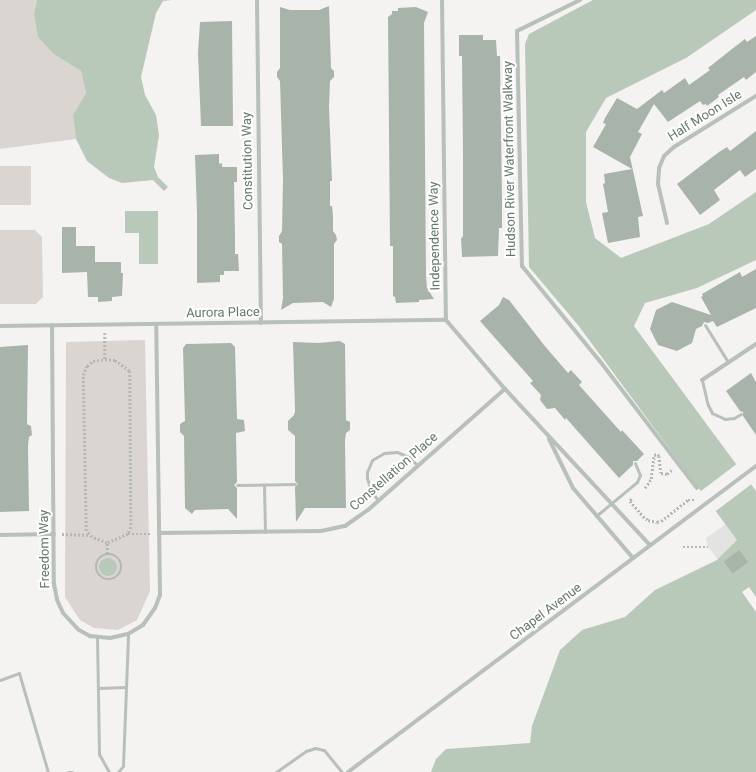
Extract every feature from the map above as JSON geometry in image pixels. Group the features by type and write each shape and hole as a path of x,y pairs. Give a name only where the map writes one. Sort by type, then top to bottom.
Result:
{"street":[{"name":"Constitution Way","path":"257,0 261,323"},
{"name":"Independence Way","path":"442,0 446,320"},
{"name":"Hudson River Waterfront Walkway","path":"580,0 517,31 522,266 599,360 697,488"},
{"name":"Half Moon Isle","path":"667,223 658,184 659,168 664,156 674,147 756,96"},
{"name":"Aurora Place","path":"0,326 446,320"},
{"path":"446,320 505,389 650,545"},
{"name":"Freedom Way","path":"52,325 54,584 59,607 67,620 79,630 97,637 117,638 136,630 147,620 158,601 160,588 156,324"},
{"path":"702,380 756,344"},
{"name":"Constellation Place","path":"160,533 321,531 338,528 352,522 505,389"},
{"path":"546,433 573,488 633,558"},
{"name":"Chapel Avenue","path":"348,772 756,466"},
{"path":"0,535 54,534"}],"lane":[{"path":"705,325 728,362"},
{"path":"702,380 708,405 712,413 720,418 729,419 741,414"},
{"path":"378,500 371,491 367,478 367,472 372,460 384,453 397,452 409,457 417,465"},
{"path":"596,516 639,479 639,471 635,463"},
{"path":"237,485 295,484"},
{"path":"264,485 265,532"},
{"path":"118,772 123,766 128,634"},
{"path":"97,637 98,754 109,772"},
{"path":"0,680 20,673 48,772"},
{"path":"98,688 126,687"},
{"path":"276,772 306,751 315,748 324,750 342,772"}],"path":[{"path":"105,324 105,359"},
{"path":"89,534 86,531 83,375 87,366 93,361 105,359 115,360 130,371 131,526 128,534"},
{"path":"640,492 651,479 654,455 659,456 661,474 667,474 680,465"},
{"path":"635,496 630,501 640,514 648,520 657,522 661,521 688,500 696,500 700,496"},
{"path":"54,534 89,534 107,543 128,534 160,533"},
{"path":"107,543 107,554"},
{"path":"683,547 708,547"},
{"path":"107,554 119,558 122,567 119,575 112,580 100,577 96,570 97,561 99,558 107,554"}],"shaded area":[{"path":"0,0 37,0 34,13 55,55 81,71 86,93 73,115 76,139 0,149"},
{"path":"37,0 172,0 163,1 156,13 141,77 145,95 156,115 159,135 154,167 158,177 168,187 164,191 153,180 122,183 109,178 87,161 76,139 73,115 86,93 81,71 55,55 38,37 34,13"},
{"path":"593,0 756,0 756,10 686,58 606,98 586,132 586,202 595,238 621,258 709,224 756,192 756,260 697,288 645,303 634,326 756,491 756,772 431,772 436,759 446,749 530,743 532,726 560,650 582,630 625,617 655,590 717,560 737,540 578,325 529,267 525,44 529,34"},
{"path":"0,166 31,166 31,205 0,205"},
{"path":"125,211 158,211 158,264 139,264 139,233 125,233"},
{"path":"0,230 35,230 42,237 43,297 36,304 0,304"},
{"path":"145,340 150,591 137,620 118,630 94,628 80,620 65,597 66,342"},
{"path":"726,524 751,559 742,592 707,545 706,538"},
{"path":"104,558 112,558 117,563 115,574 112,576 104,576 99,571 99,563"}],"pier":[{"path":"738,463 753,483 715,512 700,492"},
{"path":"749,587 756,597 756,612 742,592"}],"building":[{"path":"329,6 331,68 334,71 334,77 330,81 329,107 332,181 330,181 330,206 332,206 333,231 337,240 334,244 334,299 331,307 323,302 293,303 281,310 283,298 282,244 279,242 279,236 282,231 283,181 280,81 277,77 277,72 280,68 280,7 290,10 319,10"},
{"path":"416,7 428,12 424,23 426,276 427,288 434,299 419,300 419,302 396,303 395,297 393,296 393,246 390,246 388,17 392,14 392,11 398,11 398,8"},
{"path":"232,21 233,126 201,126 198,53 200,22"},
{"path":"459,35 483,35 483,40 496,40 497,56 500,56 502,228 499,228 498,256 462,257 462,56 459,56"},
{"path":"756,36 756,72 746,80 744,77 718,95 719,97 707,106 706,104 703,105 700,101 668,122 654,104 638,132 642,134 630,157 643,216 638,217 640,237 608,243 602,213 608,212 603,184 605,183 604,174 632,169 593,147 606,124 603,123 605,118 617,98 637,109 662,90 664,93 685,78 689,85 710,70 708,68 745,39 747,42"},
{"path":"756,131 756,169 745,177 740,170 714,190 720,200 700,215 677,184 719,152 727,147 730,151"},
{"path":"219,154 219,164 222,163 222,167 237,167 237,182 234,182 235,254 238,254 239,271 224,271 224,275 220,275 220,282 197,283 195,155"},
{"path":"62,227 76,227 76,246 95,246 95,262 121,262 121,273 123,273 122,296 112,297 112,301 98,302 98,297 88,297 87,272 62,273"},
{"path":"756,269 756,308 717,327 713,321 708,323 704,322 702,326 696,329 692,343 677,351 658,345 650,329 656,310 672,302 711,315 701,297 703,296 702,294 740,272 742,277"},
{"path":"503,297 509,300 568,373 571,370 582,382 579,385 621,432 622,430 644,454 637,461 633,461 633,465 619,478 566,418 565,420 555,408 547,409 540,400 541,395 530,383 533,381 480,321 499,305"},
{"path":"340,341 345,344 346,420 350,422 350,430 346,433 345,441 346,508 305,508 296,522 295,487 298,484 295,481 295,436 288,430 288,421 294,415 295,411 293,342 318,343"},
{"path":"231,343 235,347 237,419 244,420 245,431 236,433 237,482 234,485 237,488 237,519 228,509 195,510 192,514 185,508 184,436 180,432 180,424 185,421 183,348 186,344"},
{"path":"28,345 27,424 31,426 32,435 29,437 28,446 29,511 0,512 0,347"},
{"path":"751,373 756,382 756,435 743,416 743,412 740,411 726,391"},
{"path":"739,550 748,562 733,573 724,561"}]}
